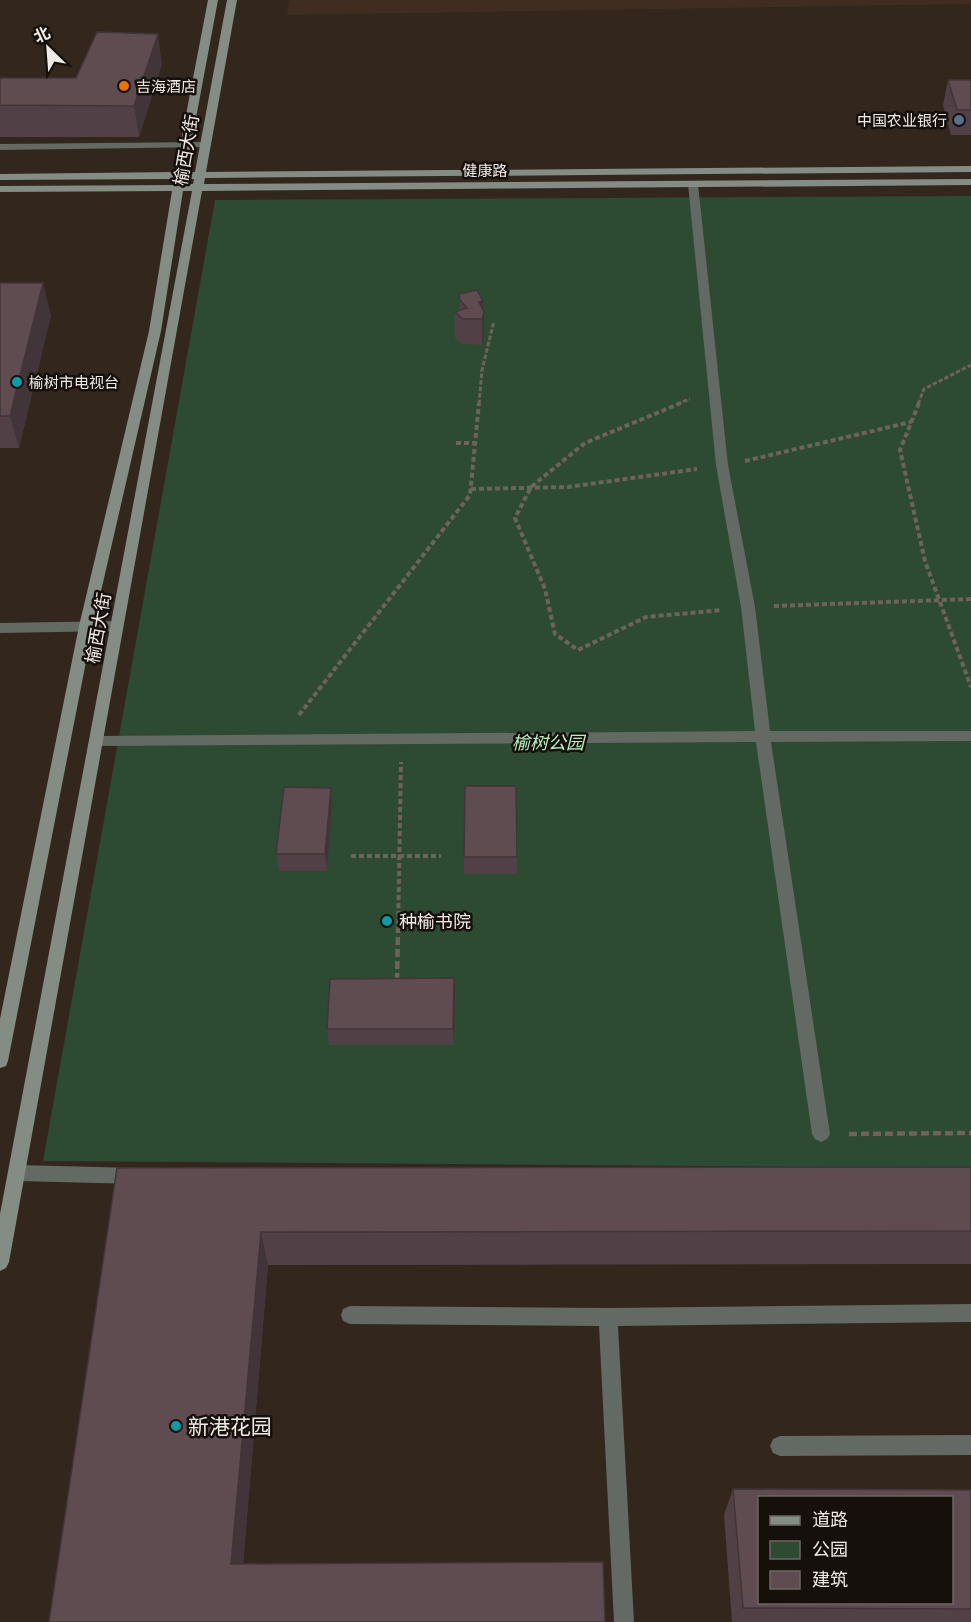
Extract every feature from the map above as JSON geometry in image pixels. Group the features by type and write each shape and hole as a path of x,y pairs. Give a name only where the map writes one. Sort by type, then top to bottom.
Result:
{"main road":[{"name":"榆西大街","path":"0,1061 86,626 155,331 179,181 213,0"},
{"name":"榆西大街","path":"0,1262 98,741 116,626 232,0"},
{"name":"健康路","path":"199,182 971,169"},
{"name":"健康路","path":"0,177 199,182 693,184 971,182"},
{"name":"健康路","path":"0,189 179,181"}],"street":[{"path":"0,147 205,146"},
{"path":"693,184 722,465 748,607 763,737 821,1134"},
{"path":"0,628 116,626"},
{"path":"98,741 971,736"},
{"path":"17,1173 160,1176"},
{"path":"350,1315 608,1317 971,1312"},
{"path":"608,1317 624,1622"},
{"path":"780,1446 971,1445"}],"path":[{"path":"280,739 470,495 482,370 494,321"},
{"path":"971,365 924,389 900,450 925,561 971,687"},
{"path":"716,390 585,443 531,487 515,518 545,588 555,634 578,650 646,617 748,607 971,599"},
{"path":"471,489 568,487 722,465 911,422"},
{"path":"456,443 475,443"},
{"path":"397,981 402,738"},
{"path":"351,856 441,856"},
{"path":"821,1134 971,1133"}],"shaded area":[{"path":"289,0 971,0 971,4 287,15"}],"green space":[{"name":"榆树公园","path":"971,196 971,1168 43,1161 215,200"}],"building":[{"path":"97,32 158,34 134,106 0,105 0,78 76,78"},
{"path":"948,80 971,80 971,110 957,110"},
{"path":"0,283 43,283 10,416 0,416"},
{"path":"477,290 483,301 479,302 484,312 482,319 463,319 455,312 467,308 460,300 459,294"},
{"path":"465,786 516,786 517,857 464,857"},
{"path":"284,787 331,788 325,854 276,854"},
{"path":"454,978 453,1029 327,1029 330,979"},
{"name":"新港花园","path":"971,1167 971,1231 261,1232 231,1564 603,1562 605,1622 49,1622 117,1168"},
{"path":"733,1489 971,1490 971,1609 743,1608"}],"place":[{"name":"吉海酒店","path":"124,86"},
{"name":"中国农业银行","path":"959,120"},
{"name":"榆树市电视台","path":"17,382"},
{"name":"种榆书院","path":"387,921"},
{"name":"新港花园","path":"176,1426"}]}
